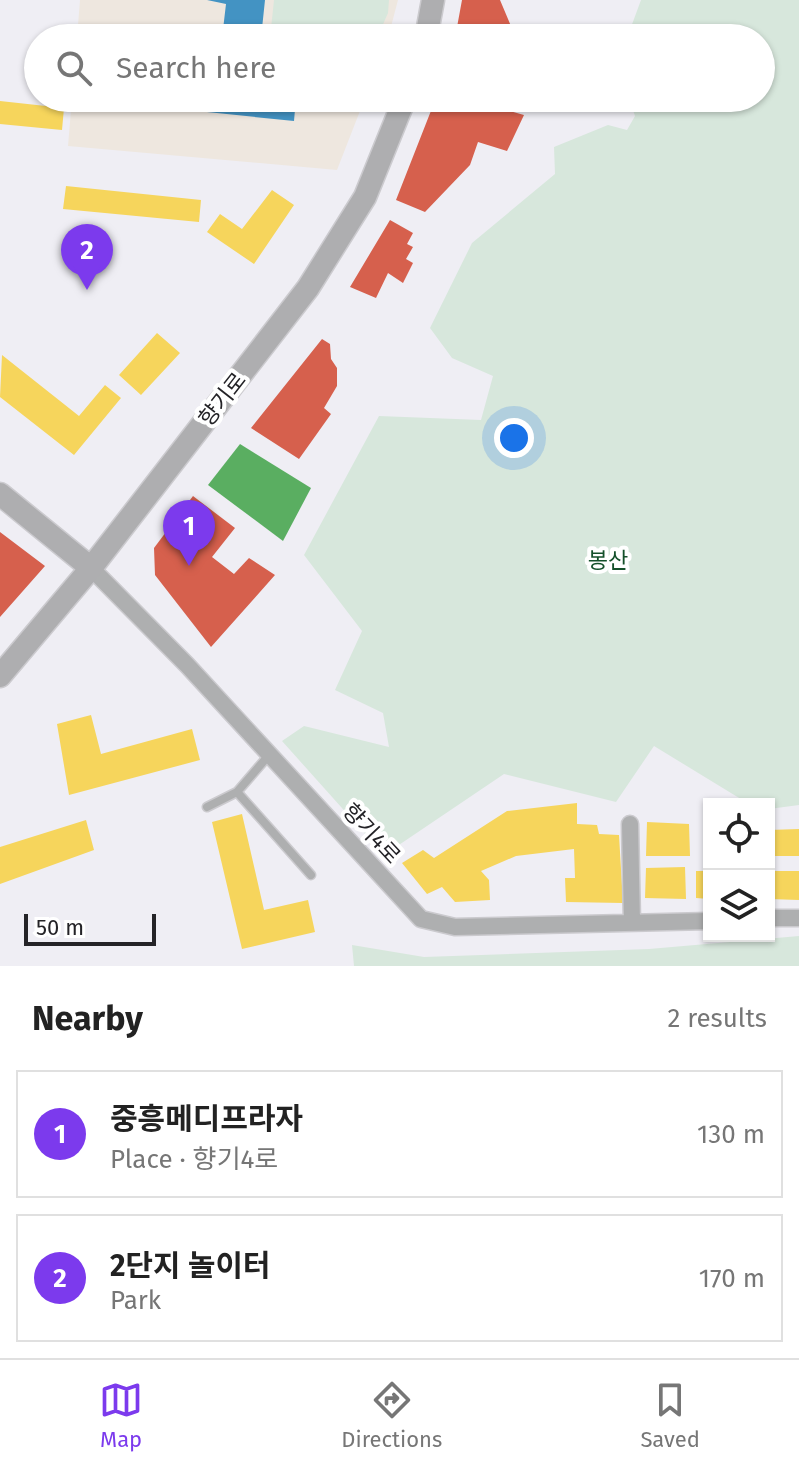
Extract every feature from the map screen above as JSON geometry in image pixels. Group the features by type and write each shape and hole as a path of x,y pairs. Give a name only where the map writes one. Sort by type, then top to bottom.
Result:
{"main road":[{"path":"429,24 433,0"},
{"name":"향기로","path":"0,676 91,568 308,288 365,197 399,112"},
{"path":"0,494 91,568"}],"street":[{"name":"향기4로","path":"91,568 421,919 455,927 703,921"},
{"path":"630,824 632,923"},
{"path":"775,918 799,918"}],"lane":[{"path":"207,807 237,792 269,755"},
{"path":"237,792 311,875"}],"shaded area":[{"path":"80,0 398,0 392,24 78,24"},
{"path":"71,112 360,112 337,170 68,146"}],"green space":[{"path":"274,0 389,0 383,24 271,24"},
{"name":"봉산","path":"641,0 799,0 799,805 775,808 775,798 739,798 654,746 616,802 504,774 384,855 282,741 304,726 389,747 383,713 335,690 362,631 304,555 379,416 481,420 493,376 452,358 430,328 472,243 555,174 554,147 608,125 627,130 635,116 634,112 775,112 775,24 632,24"},
{"path":"799,936 799,966 354,966 352,945 424,957 649,949 730,942 775,942 775,938"}],"building: Homes":[{"path":"0,101 24,104 24,112 64,112 62,130 0,124"},
{"path":"66,186 201,200 199,222 63,209"},
{"path":"272,190 294,205 254,264 207,232 220,214 242,229"},
{"path":"157,333 180,353 141,395 119,375"},
{"path":"2,355 79,416 105,385 121,398 74,455 0,397"},
{"path":"91,715 101,754 192,729 200,760 69,795 57,724"},
{"path":"577,803 577,824 597,825 599,834 619,835 623,903 566,902 565,878 575,878 574,849 516,856 481,871 489,880 490,900 455,902 442,887 427,894 402,863 423,850 434,858 507,811"},
{"path":"242,814 264,910 308,900 315,932 242,949 212,822"},
{"path":"86,820 94,850 0,884 0,847"},
{"path":"647,822 689,824 690,856 646,856"},
{"path":"799,829 799,856 775,856 775,830"},
{"path":"685,867 686,899 645,898 646,868"},
{"path":"696,871 703,871 703,899 696,898"},
{"path":"775,871 799,871 799,900 775,899"}],"building: Shops":[{"path":"462,0 500,0 510,24 458,24"},
{"path":"431,112 514,112 524,115 507,151 478,142 470,165 425,212 396,200"},
{"path":"390,220 413,233 407,244 413,247 406,259 413,263 403,283 388,273 376,298 350,287"},
{"path":"322,339 330,344 331,359 337,368 337,386 324,408 331,414 299,459 251,428"},
{"path":"193,496 235,528 212,557 234,574 249,558 275,575 211,647 155,575 154,548"},
{"path":"0,532 45,566 0,617"}],"building: Schools":[{"path":"207,0 265,0 262,24 224,24 226,4"},
{"path":"207,112 295,112 294,121"}],"building: Public":[{"path":"240,444 311,488 283,541 208,485"}],"place":[{"name":"2단지 놀이터","path":"87,290"},
{"name":"중흥메디프라자","path":"189,566"}]}
